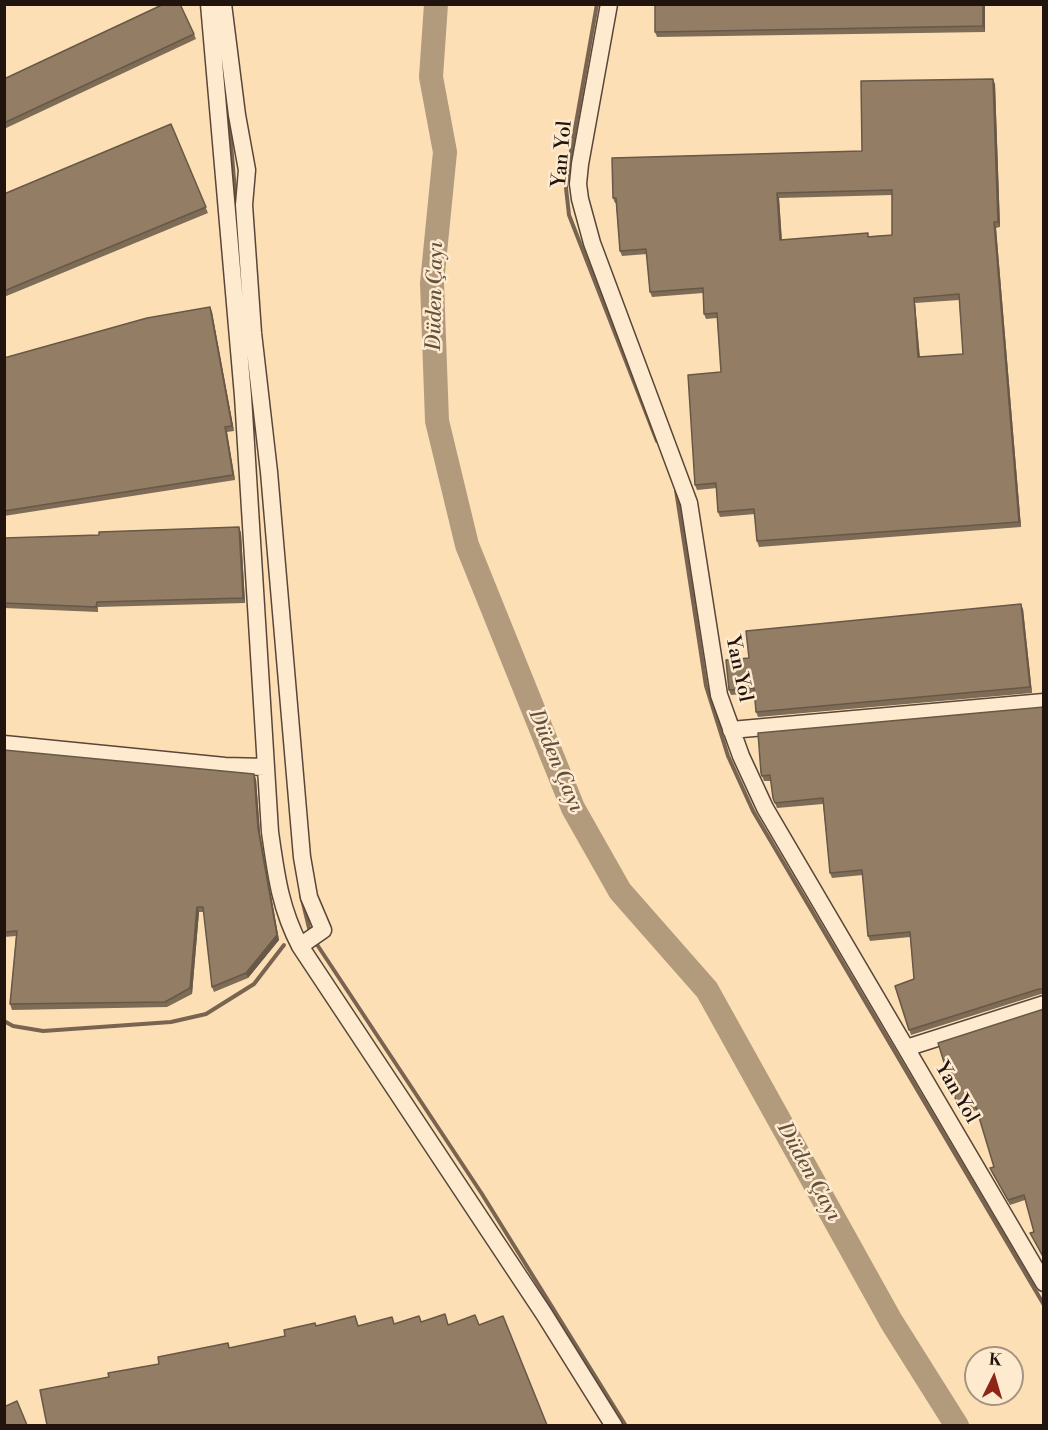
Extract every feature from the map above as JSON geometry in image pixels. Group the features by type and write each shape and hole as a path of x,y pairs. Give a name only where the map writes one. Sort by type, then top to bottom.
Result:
{"street":[{"path":"209,4 241,278 269,472 302,857 309,897 323,930 300,946"},
{"path":"224,4 237,115 247,170 241,278 243,396 270,832 278,892 289,926 300,946 544,1314 614,1425"},
{"name":"Yan Yol","path":"609,4 583,140 580,200 592,243 689,503 717,683 731,730 765,808 1044,1283"},
{"path":"731,730 1044,702"},
{"path":"4,744 225,766 266,767"},
{"path":"906,1048 1044,1004"}],"building":[{"path":"164,4 180,4 194,34 4,123 4,79"},
{"path":"655,4 983,4 983,26 655,32"},
{"path":"993,79 998,222 994,222 1019,522 757,541 754,509 718,512 716,483 695,485 688,375 721,372 717,313 704,314 703,288 650,292 646,249 620,251 616,198 613,198 612,158 862,151 861,81","holes":["892,190 892,235 868,237 868,233 780,240 777,193","959,294 963,354 918,357 914,298"]},
{"path":"171,124 206,207 4,291 4,194"},
{"path":"210,307 232,426 225,427 233,475 4,511 4,358 147,318"},
{"path":"239,527 243,598 97,602 96,607 4,603 4,538"},
{"path":"1021,604 1030,687 756,712 754,688 729,690 726,660 749,658 746,631"},
{"path":"1044,707 1044,989 909,1030 895,986 914,979 910,932 868,936 862,870 830,873 823,798 775,803 770,775 762,776 761,773 758,733"},
{"path":"4,750 254,774 258,828 277,935 246,973 212,987 203,907 197,907 190,988 165,1002 10,1004 17,931 4,932"},
{"path":"1044,1009 1044,1258 1030,1233 1034,1232 1024,1195 1008,1200 990,1168 994,1167 975,1104 959,1110 938,1043"},
{"path":"445,1314 448,1325 475,1315 479,1325 503,1316 547,1425 47,1425 40,1390 109,1377 108,1373 159,1364 158,1357 228,1343 229,1348 285,1336 284,1330 315,1323 316,1326 355,1316 358,1326 392,1317 394,1324 419,1316 421,1322"},
{"path":"17,1401 27,1425 4,1425 4,1407"}],"waterway":[{"name":"Düden Çayı","path":"436,4 431,77 445,152 432,283 437,421 467,545 573,808 620,891 707,990 891,1321 957,1426"},
{"path":"597,4 570,157 566,188 569,215 657,441"},
{"path":"228,107 236,204"},
{"path":"676,490 706,686 728,756 753,811 1044,1305"},
{"path":"301,895 310,932"},
{"path":"316,943 482,1194 626,1426"},
{"path":"4,1021 13,1026 43,1031 171,1022 206,1014 254,984 284,945"}]}
